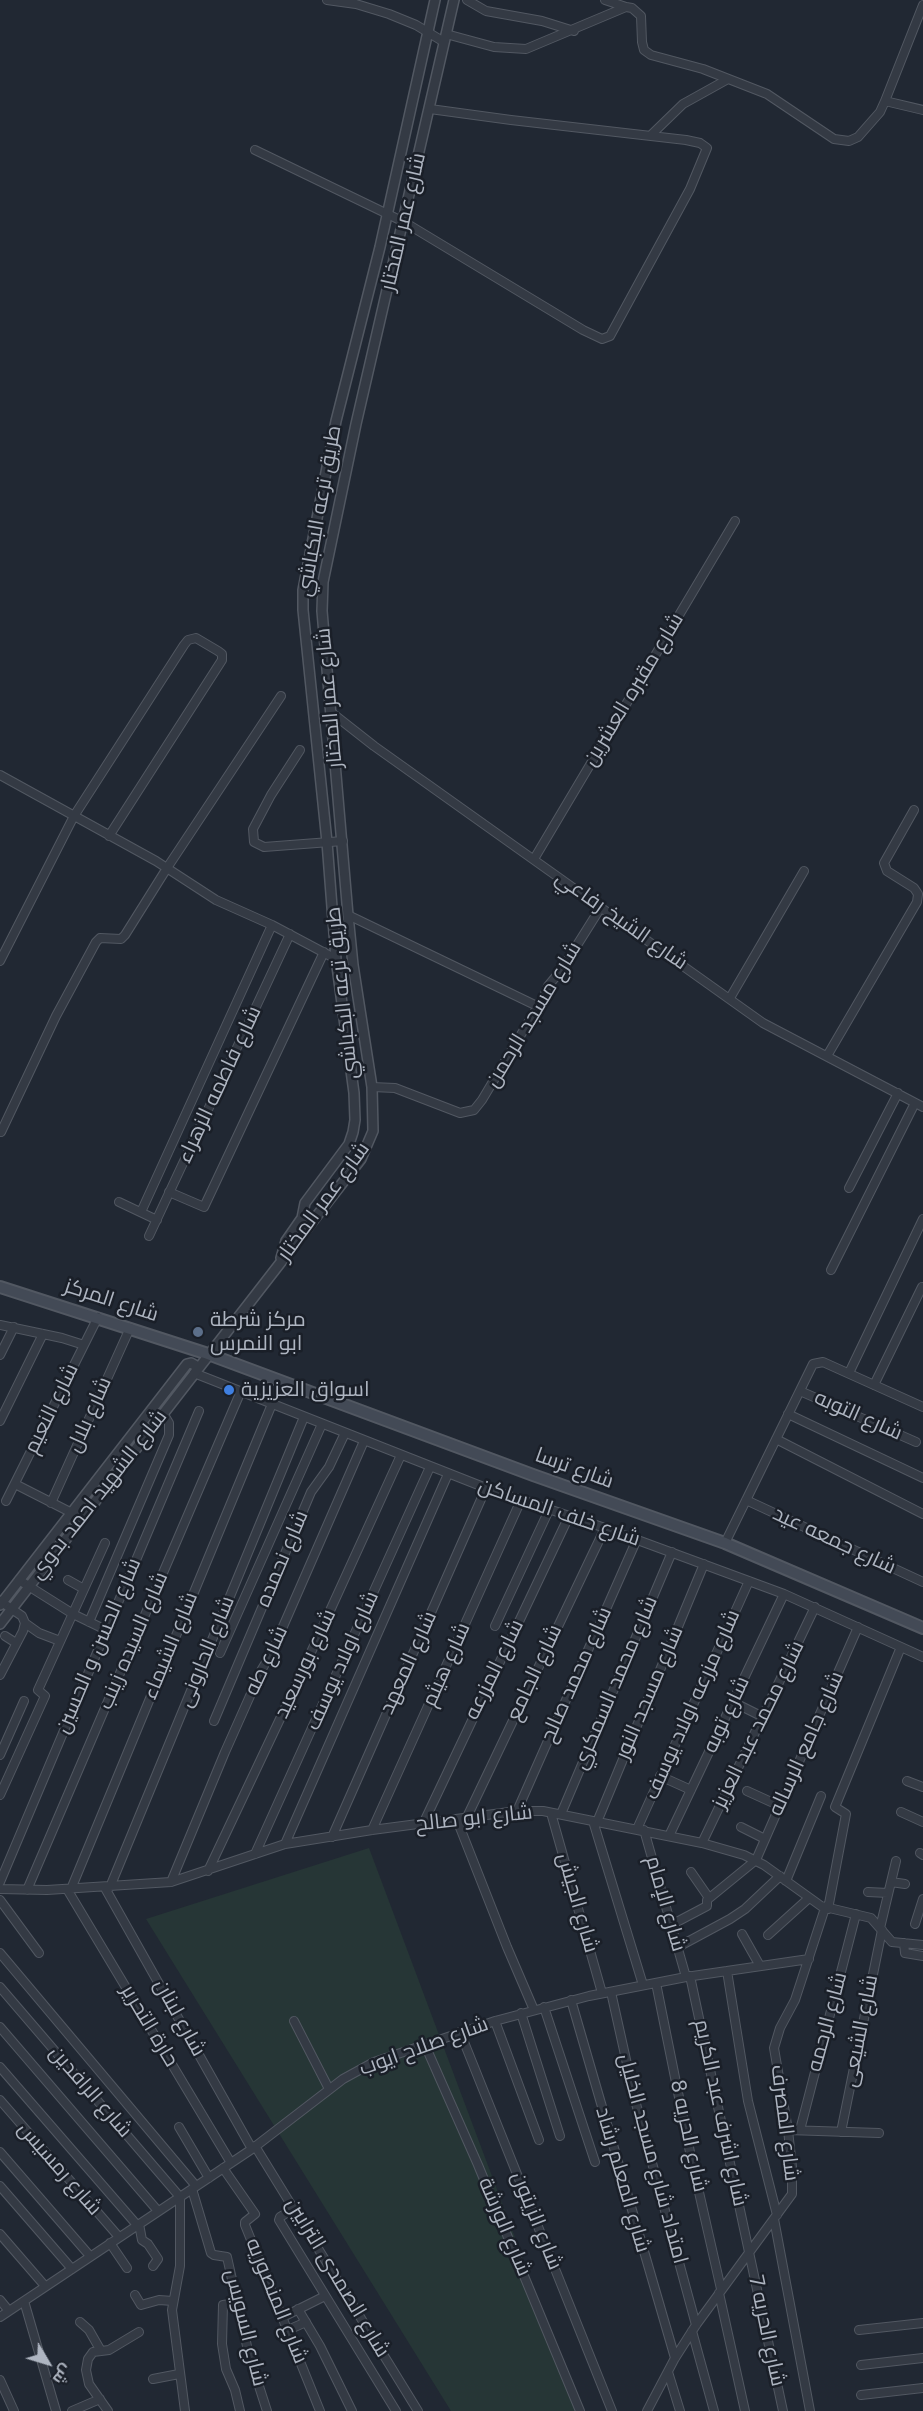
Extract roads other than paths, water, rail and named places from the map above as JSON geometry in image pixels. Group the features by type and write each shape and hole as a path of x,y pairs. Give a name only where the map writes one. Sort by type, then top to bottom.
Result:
{"main road":[{"name":"شارع المركز","path":"0,1287 208,1354"},
{"name":"شارع ترسا","path":"208,1354 725,1544 923,1628"}],"street":[{"path":"327,0 375,9 403,19 443,39 514,50 526,49 574,31 626,7"},
{"name":"طريق ترعه البكباشي","path":"280,1262 286,1241 302,1218 304,1203 345,1149 353,1132 354,1093 336,841 317,656 303,590 347,423 396,219 411,149 435,0"},
{"name":"شارع عمر المختار","path":"208,1354 366,1149 374,1121 372,1087 344,965 348,915 339,883 332,713 317,656 323,582 347,423 411,149 430,109 443,39 454,0"},
{"path":"466,0 486,11 542,21 574,31"},
{"path":"605,0 637,10 641,16 644,50 651,55 703,69 767,94 834,139 849,141 858,137 880,112 923,5"},
{"path":"651,135 683,104 728,79"},
{"path":"885,101 923,110"},
{"path":"255,150 396,219 583,330 606,339 610,336 690,189 707,153 707,148 700,143 651,135 430,109"},
{"name":"شارع مقبره العشرين","path":"534,859 735,521"},
{"path":"0,961 74,816 184,645 188,640 196,638 222,654 222,660 109,836"},
{"path":"1,1132 56,1016 96,942 100,938 121,939 125,935 281,696"},
{"name":"شارع الشيخ رفاعي","path":"332,713 374,746 763,1023 919,1105"},
{"path":"300,750 271,795 253,829 254,842 264,847 336,841"},
{"path":"0,775 167,868 216,900 290,934 344,965"},
{"path":"827,1056 917,902 918,894 914,888 887,871 884,863 914,810"},
{"path":"730,998 804,871"},
{"name":"شارع مسجد الرحمن","path":"372,1087 394,1088 460,1113 468,1112 479,1105 548,986 562,969 601,907"},
{"path":"348,915 537,1006"},
{"path":"141,1212 272,925"},
{"name":"شارع فاطمه الزهراء","path":"149,1236 290,934"},
{"path":"169,1192 204,1207 324,952"},
{"path":"849,1188 898,1093"},
{"path":"831,1270 919,1105"},
{"path":"119,1202 157,1220"},
{"path":"849,1373 923,1219"},
{"path":"874,1385 922,1287"},
{"name":"شارع النعيم","path":"6,1501 98,1317"},
{"path":"0,1325 84,1345"},
{"path":"0,1355 14,1327"},
{"name":"شارع بلال","path":"51,1503 130,1328"},
{"path":"0,1421 43,1334"},
{"name":"شارع الشهيد احمد بدوي","path":"0,1624 208,1354"},
{"path":"725,1544 813,1364 818,1362 849,1373 923,1407"},
{"name":"شارع الشهيد احمد بدوي","path":"1,1603 187,1364 192,1363 196,1370"},
{"name":"شارع خلف المساكن","path":"196,1370 272,1404 448,1474 637,1539 784,1594 923,1657"},
{"name":"شارع السيده زينب","path":"27,1890 241,1391"},
{"name":"شارع التوبه","path":"800,1391 916,1442"},
{"name":"شارع الشيماء","path":"69,1889 272,1404"},
{"name":"شارع الحسن و الحسين","path":"0,1882 199,1411"},
{"path":"89,1622 169,1435 169,1423 163,1413"},
{"path":"788,1414 923,1478"},
{"name":"شارع الحارونى","path":"107,1888 304,1417"},
{"path":"220,1653 322,1424"},
{"name":"شارع نحمده","path":"214,1721 311,1492 320,1476 329,1467 345,1433"},
{"path":"776,1439 923,1514"},
{"name":"شارع طه","path":"171,1882 225,1752 271,1654 364,1441"},
{"name":"شارع بورسعيد","path":"208,1871 401,1455"},
{"name":"شارع اولاد يوسف","path":"255,1854 430,1467"},
{"path":"285,1844 448,1474"},
{"path":"15,1484 81,1518"},
{"name":"شارع المعهد","path":"332,1837 486,1488"},
{"name":"شارع هيثم","path":"372,1830 521,1500"},
{"name":"شارع جمعه عيد","path":"746,1500 923,1582"},
{"path":"495,1626 549,1510"},
{"name":"شارع المزرعه","path":"423,1824 569,1516"},
{"name":"شارع الجامع","path":"462,1819 605,1528"},
{"name":"شارع محمد صالح","path":"516,1811 637,1539"},
{"path":"0,1795 45,1696 38,1691 105,1543"},
{"name":"شارع محمد السمكري","path":"561,1814 672,1552"},
{"name":"شارع مسجد النور","path":"595,1822 704,1564"},
{"path":"19,1580 73,1614 106,1630"},
{"path":"68,1580 84,1589"},
{"name":"شارع مزرعه اولاد يوسف","path":"640,1830 660,1776 749,1581"},
{"name":"شارع توبه","path":"669,1836 784,1594"},
{"path":"1,1603 22,1616 25,1623 60,1641"},
{"name":"شارع محمد عبد العزيز","path":"702,1843 815,1607"},
{"path":"0,1675 25,1623"},
{"name":"شارع جامع الرساله","path":"756,1860 858,1627"},
{"path":"4,1636 16,1643"},
{"name":"شارع المصرف","path":"647,2411 694,2328 749,2250 789,2199 793,2187 788,2130 774,2048 780,2028 795,2000 827,1908 846,1814 835,1807 901,1647"},
{"path":"0,1755 24,1701"},
{"path":"733,1702 763,1717"},
{"path":"660,1776 692,1790"},
{"path":"907,1781 923,1787"},
{"path":"747,1791 780,1806"},
{"path":"678,1947 730,1919 783,1879 821,1796"},
{"name":"شارع ابو صالح","path":"0,1889 107,1888 171,1882 285,1844 516,1811 551,1813 702,1843 756,1860 827,1908 871,1918 890,1941 923,1945"},
{"path":"901,1812 923,1822"},
{"name":"شارع الجيش","path":"551,1813 602,1993"},
{"path":"462,1819 507,1947 534,2010"},
{"path":"595,1822 643,1985"},
{"path":"741,1827 765,1839"},
{"name":"شارع الإمام","path":"640,1830 688,1977"},
{"path":"671,1924 707,1906 706,1900 756,1860"},
{"name":"شارع الشيعى","path":"841,2132 896,1861"},
{"path":"692,1872 710,1898"},
{"path":"891,1882 905,1884"},
{"name":"شارع لبنان","path":"107,1888 254,2148"},
{"name":"حارة التحرير","path":"69,1889 231,2163"},
{"path":"868,1892 888,1893"},
{"path":"768,1935 809,1898"},
{"path":"915,1924 923,1899"},
{"path":"0,1900 39,1953"},
{"name":"شارع الرحمه","path":"800,2130 856,1914"},
{"path":"742,1934 760,1966"},
{"path":"904,1943 903,1951 907,1954 923,1956"},
{"path":"0,1953 194,2187"},
{"name":"شارع صلاح ايوب","path":"0,2316 254,2148 358,2069 460,2032 571,2000 688,1977 809,1959"},
{"path":"727,1971 748,2101 776,2217 810,2411"},
{"name":"شارع اشرف عبد الكريم","path":"688,1977 749,2250"},
{"name":"شارع الحريه 8","path":"656,1983 745,2411"},
{"name":"شارع الرافدين","path":"0,1988 180,2197"},
{"name":"امتداد شارع مسجد الخليل","path":"611,1992 635,2100 714,2411"},
{"name":"شارع المعلم رشاد","path":"571,2000 675,2358"},
{"path":"544,2007 595,2162"},
{"path":"521,2013 560,2136"},
{"path":"294,2021 329,2090"},
{"path":"495,2021 539,2140"},
{"path":"0,2026 158,2211"},
{"name":"شارع الزيتون","path":"460,2032 612,2411"},
{"name":"شارع الورشة","path":"425,2045 478,2165 580,2411"},
{"path":"0,2067 138,2224 142,2240 148,2244 158,2259 153,2266"},
{"name":"شارع رمسيس","path":"0,2100 119,2237"},
{"path":"179,2127 209,2178"},
{"path":"788,2130 879,2133"},
{"name":"شارع الصمدى الترابين","path":"254,2148 295,2208 418,2411"},
{"path":"0,2152 90,2256"},
{"name":"شارع المنصوريه","path":"223,2168 255,2213 255,2217 245,2223 320,2411"},
{"path":"0,2186 72,2269"},
{"name":"شارع السويس","path":"194,2187 211,2253 227,2257 249,2355 267,2411"},
{"path":"180,2197 180,2266 173,2301 173,2318 185,2411"},
{"path":"295,2208 279,2220 396,2411"},
{"path":"0,2234 45,2286"},
{"path":"110,2243 128,2268"},
{"name":"شارع الحريه 7","path":"749,2250 783,2411"},
{"path":"135,2295 141,2305 159,2300 173,2301"},
{"path":"283,2317 325,2296"},
{"path":"0,2300 9,2311"},
{"path":"24,2301 56,2411"},
{"path":"237,2303 223,2305 222,2344 226,2368 240,2411"},
{"path":"298,2310 320,2346 352,2411"},
{"path":"80,2322 96,2340 101,2351"},
{"path":"288,2330 306,2322"},
{"path":"859,2330 923,2323"},
{"path":"108,2411 89,2384 86,2370 90,2354 113,2348 139,2332"},
{"path":"861,2365 923,2358"},
{"path":"668,2372 680,2411"},
{"path":"153,2379 179,2374"},
{"path":"0,2380 14,2411"},
{"path":"861,2395 923,2388"},
{"path":"72,2411 100,2399"}],"place":[{"name":"مركز شرطة ابو النمرس","path":"198,1332"},
{"name":"اسواق العزيزية","path":"229,1390"}]}
